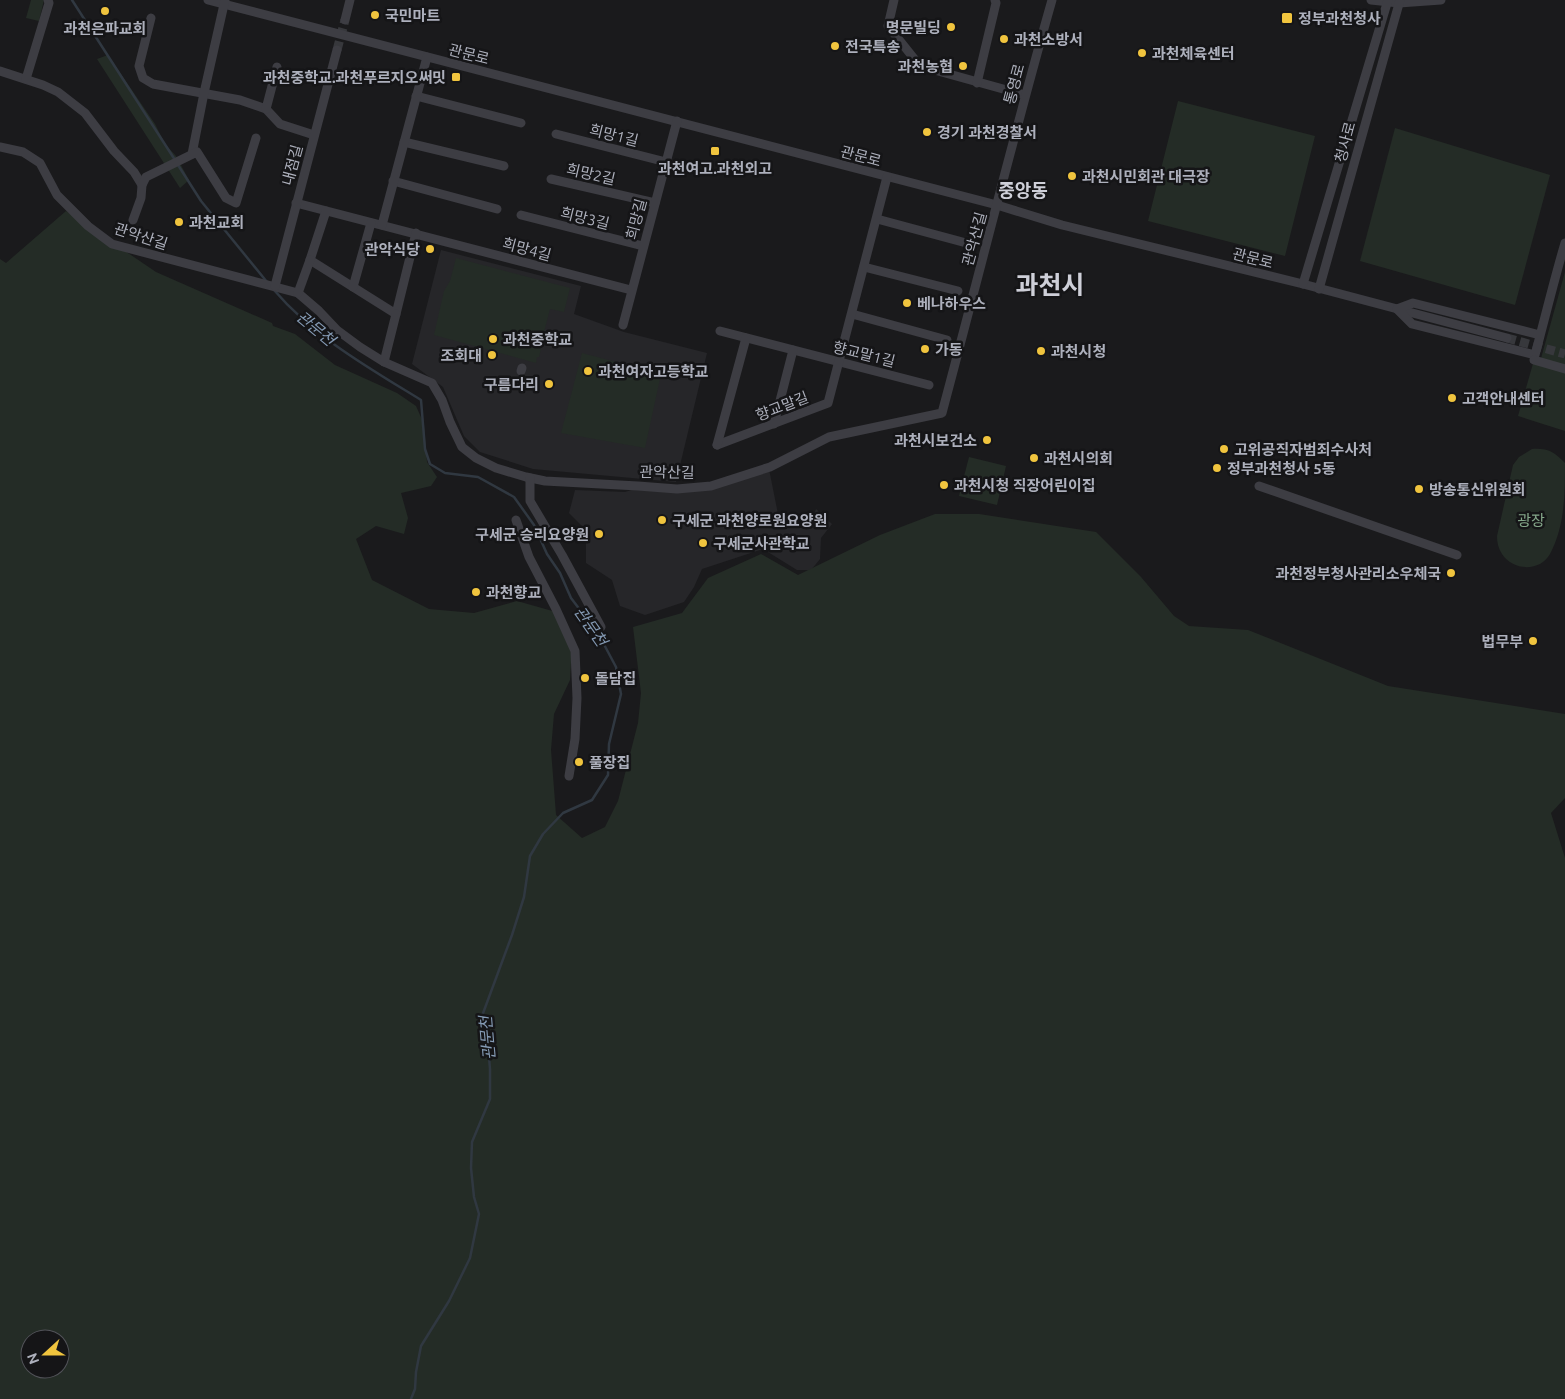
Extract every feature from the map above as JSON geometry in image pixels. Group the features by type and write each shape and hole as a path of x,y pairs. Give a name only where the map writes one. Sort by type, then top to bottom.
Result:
{"street":[{"path":"26,79 49,4 48,0"},
{"name":"관문로","path":"208,0 225,2 427,57 677,121 1062,225 1303,284 1506,338"},
{"path":"345,20 350,0"},
{"path":"894,0 888,26 920,66 1025,96"},
{"path":"978,83 996,3 994,0"},
{"name":"통영로","path":"997,206 1052,0"},
{"path":"1371,0 1441,0"},
{"name":"청사로","path":"1303,284 1388,1"},
{"name":"청사로","path":"1319,289 1400,1"},
{"path":"192,154 225,2"},
{"path":"152,18 139,66 143,78 153,84 240,100 266,109 280,124 314,135"},
{"name":"내점길","path":"274,286 337,50"},
{"path":"382,225 427,57"},
{"path":"266,109 278,67"},
{"path":"0,71 58,92 85,113 114,151 134,172 142,185"},
{"path":"416,96 521,123"},
{"name":"희망길","path":"623,325 677,121"},
{"name":"희망1길","path":"556,134 666,162"},
{"path":"133,220 142,185 146,177 197,152 226,198 236,203 256,138"},
{"path":"404,142 504,166"},
{"name":"관악산길","path":"0,147 23,152 40,163 57,195 88,226 112,244 298,293 319,311 336,330 384,362 432,383 442,400 462,447 476,458 496,468 530,478 676,489 711,486 770,467 829,437 942,413 997,206"},
{"name":"향교말길","path":"746,338 717,445 828,403 887,177"},
{"name":"희망2길","path":"551,179 655,203"},
{"path":"393,181 497,209"},
{"name":"희망4길","path":"296,203 631,290"},
{"path":"298,293 326,211"},
{"name":"희망3길","path":"521,216 643,246"},
{"path":"877,219 970,244"},
{"path":"353,287 371,223"},
{"path":"384,362 416,234"},
{"path":"1534,358 1565,243"},
{"path":"310,260 396,314"},
{"path":"864,267 958,291"},
{"path":"1540,335 1413,303 1397,309 1412,324 1534,358 1565,369"},
{"path":"852,314 947,340"},
{"name":"향교말1길","path":"720,331 929,385"},
{"path":"774,424 793,350"},
{"path":"530,478 530,501 601,627"},
{"path":"1259,486 1457,555"},
{"path":"516,520 529,557 575,651 577,706 575,739 569,776"}],"shaded area":[{"path":"441,250 581,286 574,314 624,332 707,353 676,482 533,469 480,452 464,436 443,387 412,364"},
{"name":"구세군사관학교","path":"769,469 778,514 786,514 803,526 812,521 816,509 832,524 821,538 820,559 811,570 797,570 763,549 702,569 694,587 684,602 645,615 620,606 612,580 586,563 586,530 569,513 575,490 625,492 638,488 677,492"}],"green space":[{"path":"31,0 44,0 39,21 26,18"},
{"path":"108,55 155,124 165,144 176,156 189,180 180,188 97,59"},
{"path":"1178,101 1315,136 1285,256 1148,221"},
{"path":"1395,128 1550,175 1515,305 1360,261"},
{"path":"66,211 156,272 272,323 273,326 295,334 335,365 397,393 416,406 424,424 427,462 437,477 431,486 401,493 408,518 404,534 376,526 356,539 372,580 429,609 474,613 517,601 556,612 572,644 570,680 554,714 551,750 556,815 582,838 605,827 618,801 638,723 641,693 633,627 682,613 708,578 761,554 798,575 880,535 935,514 979,514 1096,532 1141,577 1174,616 1189,626 1248,630 1388,686 1565,714 1565,798 1551,813 1565,858 1565,1399 0,1399 0,259 6,263"},
{"path":"456,258 570,288 564,312 550,309 536,363 434,335 444,291 450,281"},
{"path":"1565,272 1565,431 1518,416 1534,360 1540,362"},
{"path":"582,353 661,374 645,448 561,433"},
{"name":"광장","path":"1532,449 1542,449 1550,452 1565,463 1565,486 1559,532 1550,554 1540,564 1526,567 1513,564 1507,560 1500,550 1497,536 1513,465 1519,457"},
{"path":"969,457 1006,466 997,505 959,496"}],"waterway":[{"name":"관문천","path":"72,0 175,160"},
{"name":"관문천","path":"178,165 201,201 267,282"},
{"name":"관문천","path":"274,290 324,337 362,364 421,400 425,449 430,464 445,473 478,477 514,497 534,525 547,554 560,573 571,598 599,635 616,667 621,694 609,744 608,775 592,800 563,813 543,834 530,856 524,897 482,1016 487,1033 490,1099 472,1142 471,1168 474,1197 479,1214 470,1258 449,1301 421,1346 415,1389 411,1399"}],"tunnel":[{"path":"337,50 345,20"},
{"path":"1507,338 1565,354"}],"place":[{"name":"과천은파교회","path":"105,11"},
{"name":"국민마트","path":"375,15"},
{"name":"정부과천청사","path":"1287,18"},
{"name":"명문빌딩","path":"951,27"},
{"name":"과천소방서","path":"1004,39"},
{"name":"전국특송","path":"835,46"},
{"name":"과천체육센터","path":"1142,53"},
{"name":"과천농협","path":"963,66"},
{"name":"과천중학교.과천푸르지오써밋","path":"456,77"},
{"name":"경기 과천경찰서","path":"927,132"},
{"name":"과천여고.과천외고","path":"715,151"},
{"name":"과천시민회관 대극장","path":"1072,176"},
{"name":"과천교회","path":"179,222"},
{"name":"관악식당","path":"430,249"},
{"name":"베나하우스","path":"907,303"},
{"name":"과천중학교","path":"493,339"},
{"name":"가동","path":"925,349"},
{"name":"과천시청","path":"1041,351"},
{"name":"조회대","path":"492,355"},
{"name":"과천여자고등학교","path":"588,371"},
{"name":"구름다리","path":"549,384"},
{"name":"고객안내센터","path":"1452,398"},
{"name":"과천시보건소","path":"987,440"},
{"name":"고위공직자범죄수사처","path":"1224,449"},
{"name":"과천시의회","path":"1034,458"},
{"name":"정부과천청사 5동","path":"1217,468"},
{"name":"과천시청 직장어린이집","path":"944,485"},
{"name":"방송통신위원회","path":"1419,489"},
{"name":"구세군 과천양로원요양원","path":"662,520"},
{"name":"구세군 승리요양원","path":"599,534"},
{"name":"구세군사관학교","path":"703,543"},
{"name":"과천정부청사관리소우체국","path":"1451,573"},
{"name":"과천향교","path":"476,592"},
{"name":"법무부","path":"1533,641"},
{"name":"돌담집","path":"585,678"},
{"name":"풀장집","path":"579,762"}],"district":[{"name":"중앙동","path":"1023,190"},
{"name":"과천시","path":"1050,285"}]}
